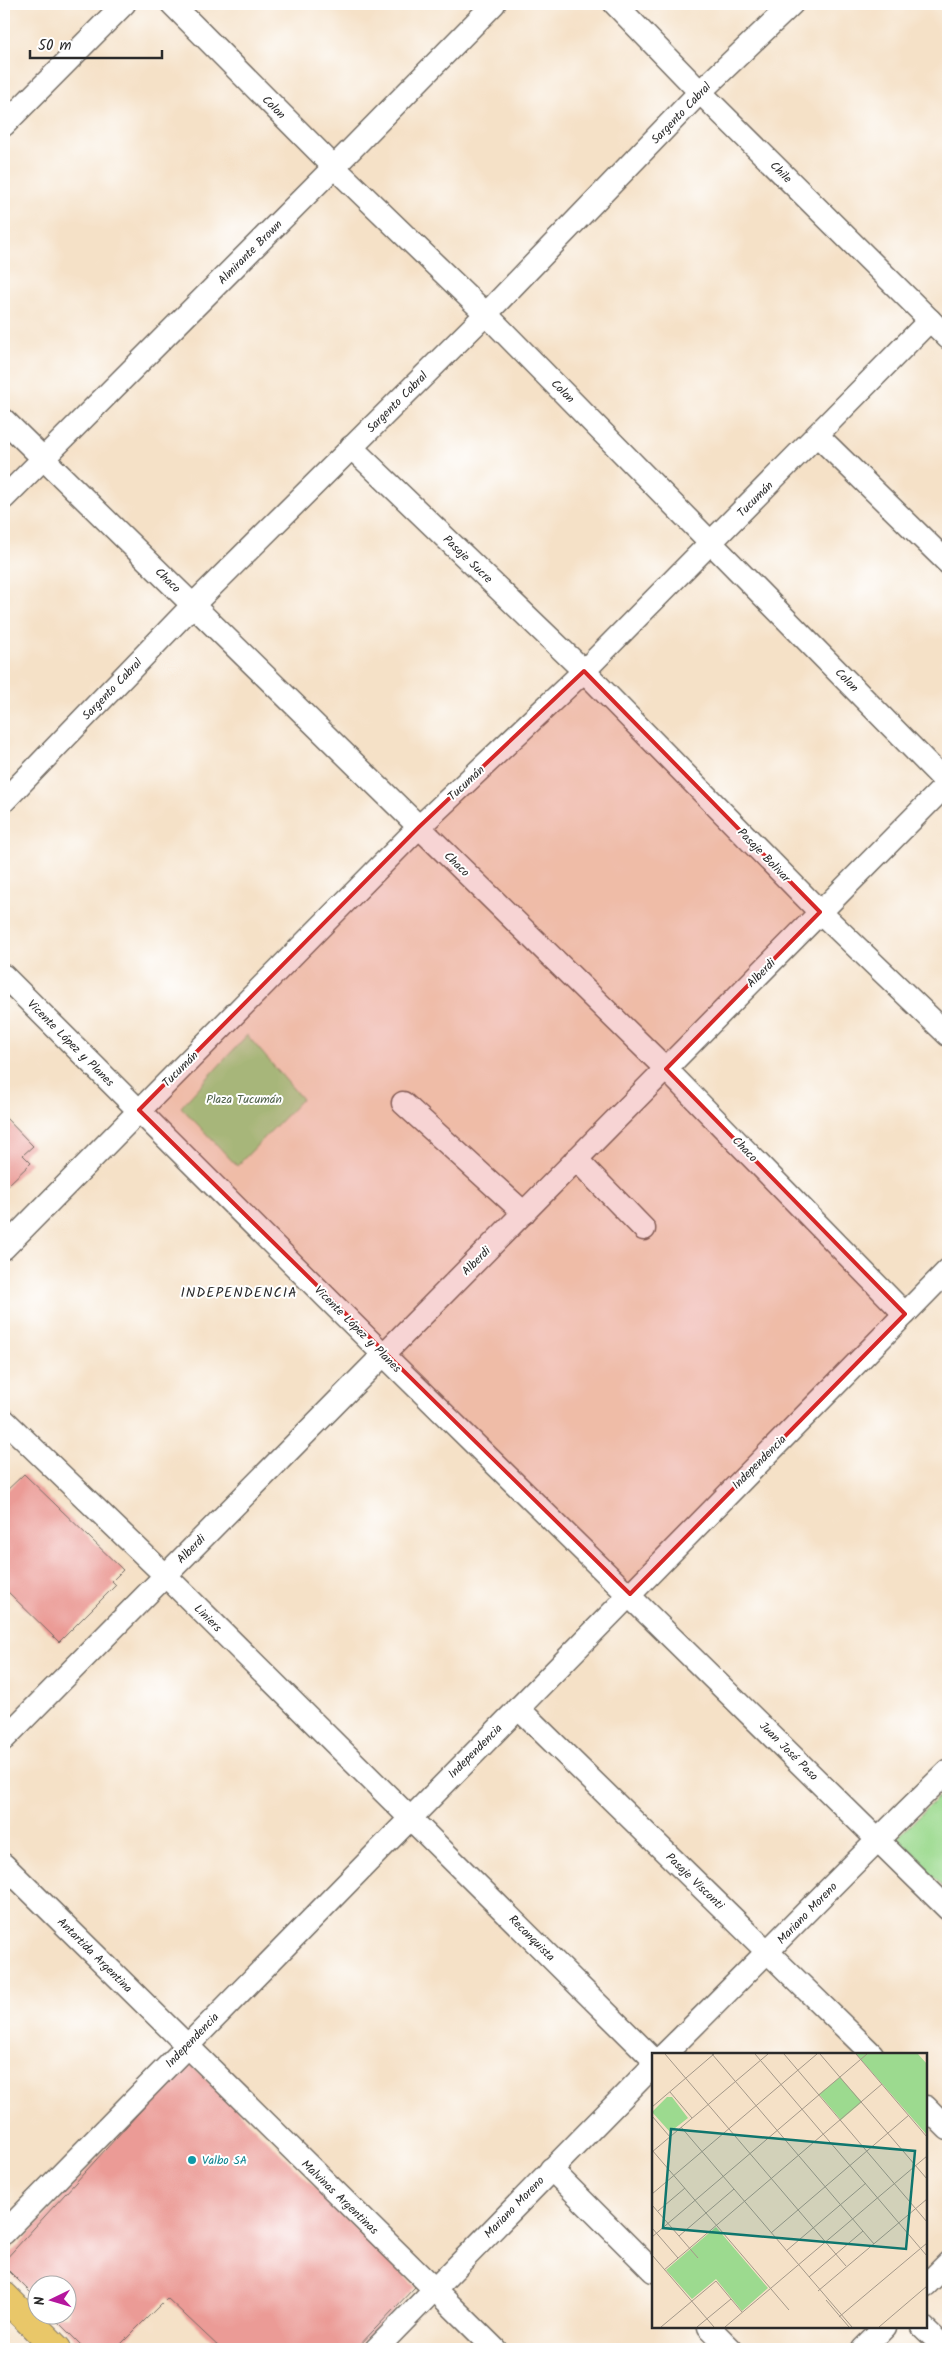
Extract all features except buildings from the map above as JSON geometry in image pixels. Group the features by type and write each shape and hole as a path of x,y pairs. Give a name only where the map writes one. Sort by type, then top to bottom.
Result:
{"main road":[{"path":"4,2296 57,2349"}],"street":[{"path":"4,125 124,4"},
{"name":"Colon","path":"172,4 334,167 486,314 948,783"},
{"name":"Almirante Brown","path":"4,498 494,4"},
{"name":"Chile","path":"615,4 700,92 948,338"},
{"name":"Sargento Cabral","path":"4,801 194,605 486,314 700,92 792,4"},
{"name":"Tucumán","path":"4,1248 419,827 584,671 930,320"},
{"name":"Chaco","path":"4,420 666,1069 905,1314"},
{"path":"817,435 948,563"},
{"name":"Pasaje Sucre","path":"351,447 584,671"},
{"name":"Pasaje Bolivar","path":"584,671 820,912 948,1035"},
{"name":"Alberdi","path":"4,1739 948,783"},
{"name":"Vicente López y Planes","path":"4,976 383,1354 630,1594"},
{"path":"403,1103 524,1212"},
{"path":"576,1159 644,1229"},
{"name":"Independencia","path":"4,2233 948,1270"},
{"name":"Liniers","path":"4,1420 165,1575 410,1818"},
{"name":"Juan José Paso","path":"630,1594 948,1909"},
{"name":"Pasaje Visconti","path":"518,1708 871,2053"},
{"name":"Mariano Moreno","path":"666,2053 948,1771"},
{"name":"Reconquista","path":"410,1818 652,2058"},
{"name":"Antartida Argentina","path":"4,1865 186,2046"},
{"name":"Malvinas Argentinas","path":"186,2046 495,2349"},
{"name":"Mariano Moreno","path":"376,2349 652,2067"},
{"path":"927,2108 948,2129"},
{"path":"551,2169 652,2270"},
{"path":"927,2284 948,2263"},
{"path":"710,2328 732,2349"},
{"path":"862,2349 884,2328"},
{"path":"924,2328 946,2349"}],"highlighted area":[{"path":"584,671 820,912 666,1069 905,1314 630,1594 139,1110 419,827"}],"green space":[{"name":"Plaza Tucumán","path":"247,1035 302,1099 237,1166 181,1107"},
{"path":"948,1787 948,1892 896,1839"}],"place":[{"name":"Valbo SA","path":"192,2160"}],"district":[{"name":"INDEPENDENCIA","path":"239,1292"}]}
